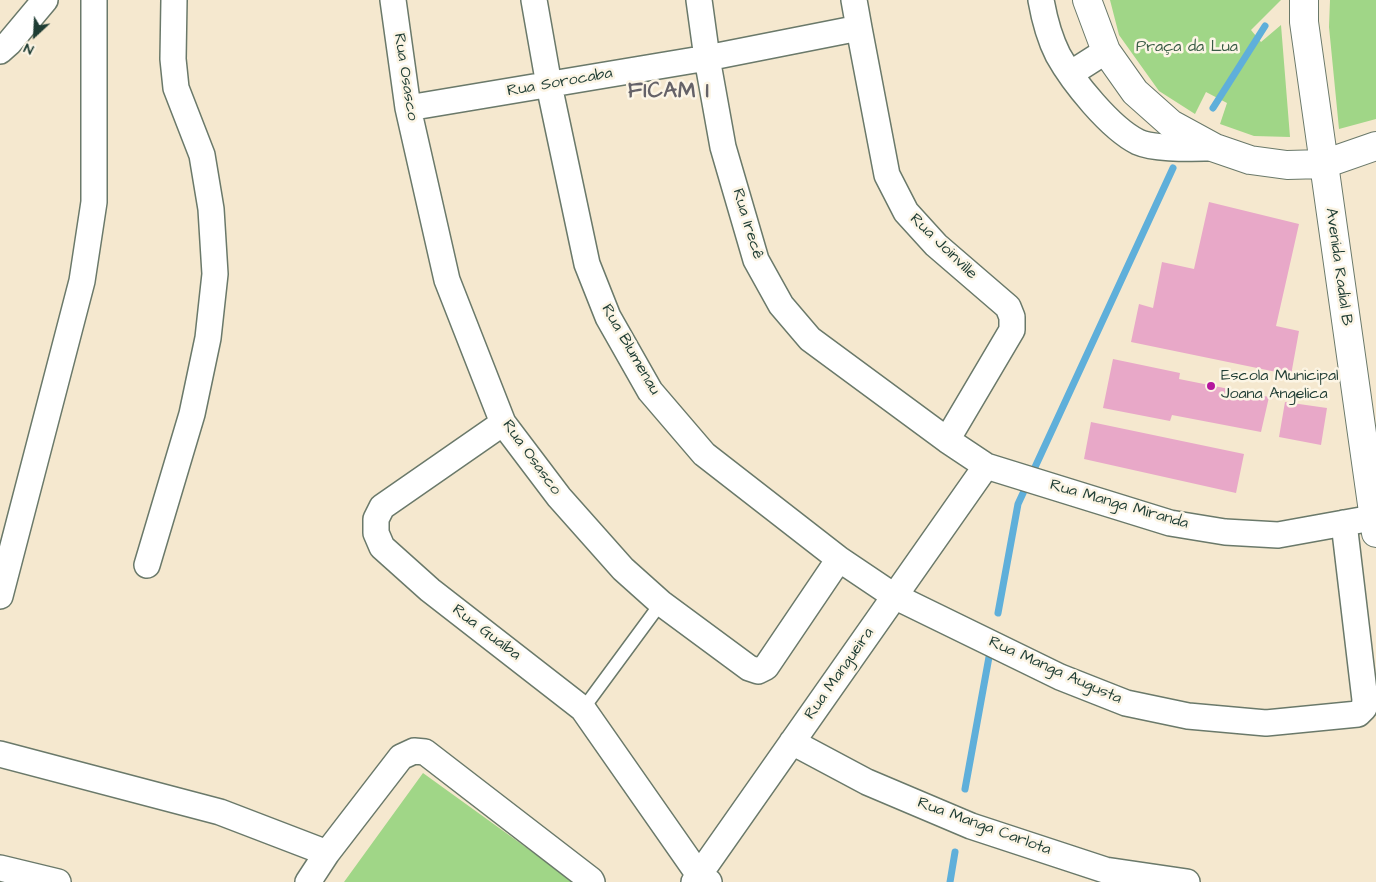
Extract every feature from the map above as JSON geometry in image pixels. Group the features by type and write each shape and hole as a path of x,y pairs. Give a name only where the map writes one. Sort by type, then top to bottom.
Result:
{"main road":[{"path":"1087,0 1106,51 1134,92 1171,124 1214,148 1250,160 1287,165 1324,164 1376,146"},
{"name":"Avenida Radial B","path":"1304,0 1304,22 1375,523"}],"street":[{"path":"0,51 10,43 44,0"},
{"path":"0,596 82,281 94,202 94,0"},
{"path":"147,565 192,414 208,338 215,274 211,209 202,155 176,88 172,59 174,0"},
{"name":"Rua Osasco","path":"393,0 408,108 447,280 503,423 559,497 623,569 662,603 749,668 758,671 766,667 839,559"},
{"name":"Rua Blumenau","path":"534,0 549,85 587,264 608,317 650,391 704,454 839,559 894,596"},
{"name":"Rua Irecê","path":"699,0 723,147 756,260 781,305 810,339 946,440 986,466"},
{"name":"Rua Joinville","path":"854,0 887,175 906,212 936,245 1008,307 1012,317 1012,330 946,440"},
{"path":"1041,0 1057,53 1070,74 1118,129 1139,142 1161,147 1214,148"},
{"name":"Rua Sorocaba","path":"408,108 707,58 859,28"},
{"path":"1070,74 1106,51"},
{"name":"Rua Guaíba","path":"503,423 382,506 376,519 376,533 382,547 430,590 583,709 700,880"},
{"name":"Rua Manga Miranda","path":"986,466 1170,523 1225,532 1278,535 1344,523 1375,523"},
{"name":"Rua Mangueira","path":"700,880 792,742 986,466"},
{"name":"Rua Manga Augusta","path":"894,596 1060,677 1126,703 1188,716 1266,723 1358,714 1364,708 1365,700 1344,523"},
{"name":"Rua Manga Carlota","path":"792,742 867,782 971,826 1105,870 1187,882"},
{"path":"308,882 327,853 401,757 414,752 425,752 592,882"},
{"path":"0,754 220,812 327,853"},
{"path":"0,868 58,882"}],"lane":[{"path":"583,709 662,603"}],"green space":[{"name":"Praça da Lua","path":"1110,0 1281,0 1251,30 1261,42 1281,25 1290,137 1254,136 1220,124 1227,103 1206,92 1195,114 1159,91 1119,35"},
{"path":"1330,0 1376,0 1376,119 1339,129 1329,27"},
{"path":"423,773 574,882 344,882"}],"building":[{"path":"1209,202 1299,224 1276,326 1299,331 1291,375 1131,342 1139,304 1153,308 1162,262 1194,269"},
{"path":"1113,359 1180,373 1179,379 1269,397 1261,432 1172,415 1170,421 1103,408"},
{"path":"1285,402 1327,408 1321,445 1279,437"},
{"path":"1091,422 1244,454 1236,493 1084,459"}],"waterway":[{"path":"1213,108 1265,26"},
{"path":"998,613 1018,504 1173,168"},
{"path":"965,789 989,657"},
{"path":"950,882 955,852"}],"place":[{"name":"Escola Municipal Joana Angelica","path":"1211,386"}],"district":[{"name":"FICAM I","path":"669,93"}]}
